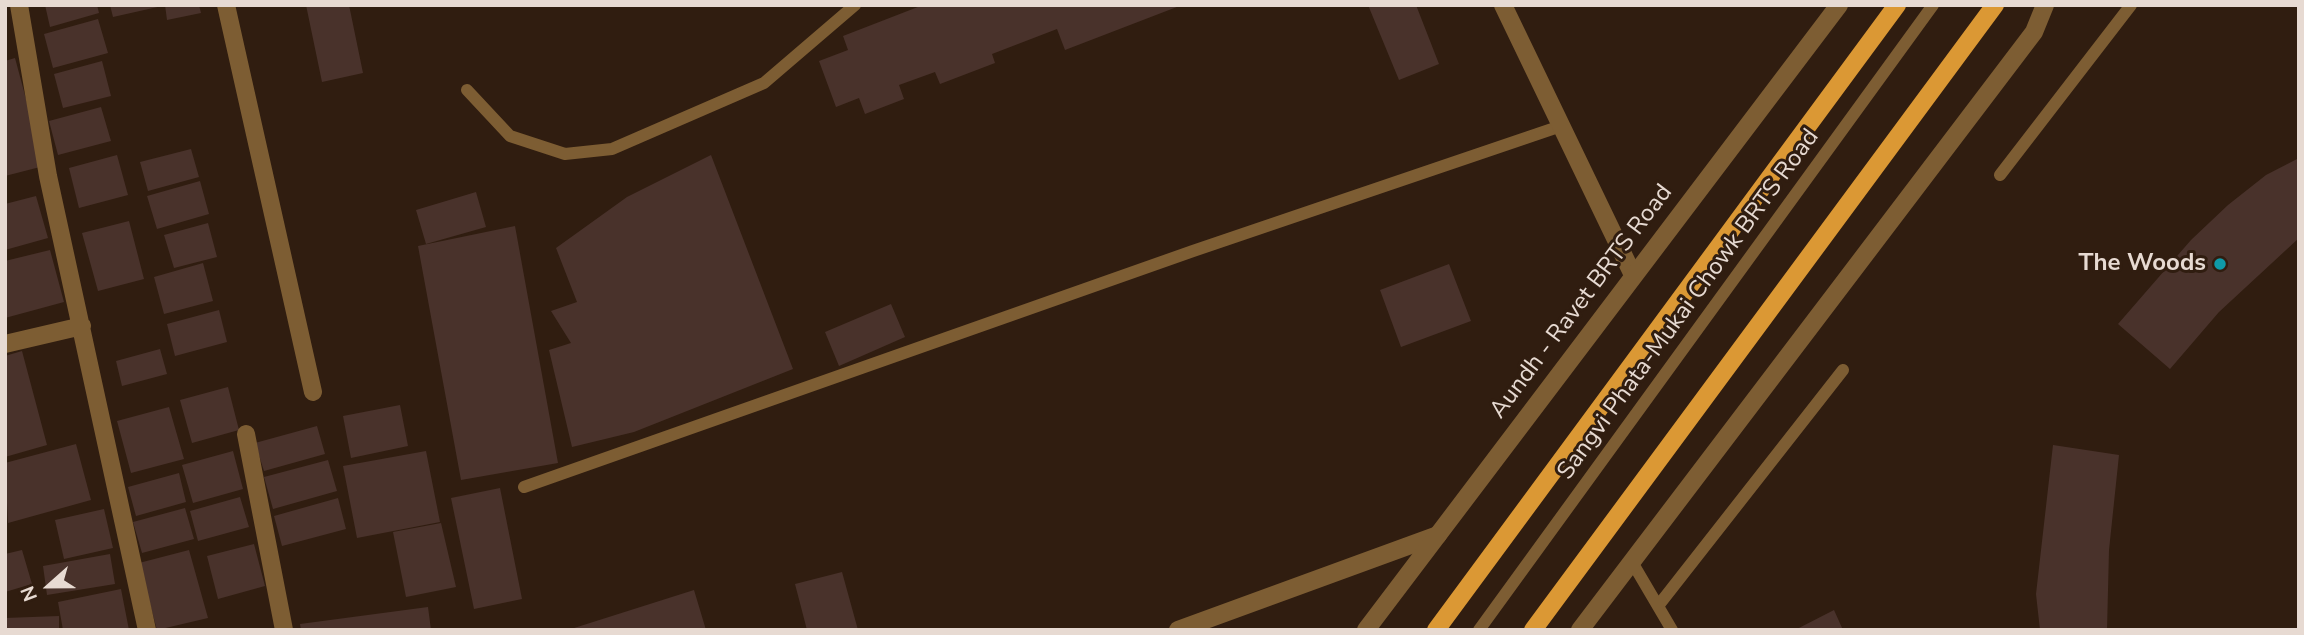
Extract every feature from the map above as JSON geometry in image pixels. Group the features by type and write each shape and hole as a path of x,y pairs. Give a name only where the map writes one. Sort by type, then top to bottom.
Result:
{"main road":[{"path":"1436,630 1897,5"},
{"path":"1533,630 1995,5"}],"street":[{"path":"19,5 48,176 147,630"},
{"path":"226,5 313,393"},
{"path":"1503,5 1633,275"},
{"name":"Aundh - Ravet BRTS Road","path":"1366,630 1839,5"},
{"path":"1580,630 2034,32 2045,5"},
{"path":"5,344 82,326"},
{"path":"246,434 284,630"},
{"path":"1178,630 1438,535"}],"lane":[{"path":"467,90 510,136 565,154 612,149 765,83 855,5"},
{"name":"Sangvi Phata-Mukai Chowk BRTS Road","path":"1479,630 1933,5"},
{"path":"2000,175 2131,5"},
{"path":"524,487 1561,126"},
{"path":"1658,606 1843,370"},
{"path":"1632,562 1672,630"}],"building":[{"path":"45,5 97,5 99,13 50,27"},
{"path":"110,5 162,5 162,6 113,17"},
{"path":"165,5 199,5 201,13 167,20"},
{"path":"306,5 349,5 363,73 322,82"},
{"path":"923,5 1182,5 1065,50 1057,29 992,54 995,63 940,84 935,72 899,85 904,99 865,114 859,98 836,107 819,61 848,50 843,36"},
{"path":"1368,5 1416,5 1439,64 1399,80"},
{"path":"98,19 108,53 53,68 44,34"},
{"path":"15,58 44,166 5,176 5,61"},
{"path":"102,61 111,96 63,108 54,74"},
{"path":"101,107 111,141 58,155 49,121"},
{"path":"191,149 199,177 148,191 140,162"},
{"path":"117,155 128,195 79,208 69,168"},
{"path":"711,155 793,369 634,432 572,447 549,350 571,343 551,311 577,302 556,248 627,197"},
{"name":"The Woods","path":"2299,158 2299,238 2219,312 2170,369 2118,324 2191,240 2228,205 2266,175"},
{"path":"200,181 209,214 157,229 147,196"},
{"path":"476,192 486,227 426,244 416,210"},
{"path":"36,196 48,238 5,250 5,204"},
{"path":"129,221 144,279 98,291 82,233"},
{"path":"208,223 217,257 174,268 164,235"},
{"path":"515,226 558,463 461,480 418,246"},
{"path":"50,250 64,302 5,318 5,261"},
{"path":"203,263 213,301 164,314 154,277"},
{"path":"1449,264 1471,321 1401,347 1380,290"},
{"path":"891,304 905,337 839,366 825,332"},
{"path":"219,310 227,342 175,356 167,324"},
{"path":"160,349 167,374 122,386 116,361"},
{"path":"22,351 47,445 5,457 5,356"},
{"path":"228,387 239,430 192,443 180,400"},
{"path":"400,405 408,446 351,458 343,416"},
{"path":"169,407 184,459 131,473 117,421"},
{"path":"317,426 325,454 264,471 255,443"},
{"path":"76,444 91,500 8,523 5,463"},
{"path":"2053,445 2119,455 2109,550 2107,630 2040,630 2036,594"},
{"path":"233,451 243,489 193,503 182,465"},
{"path":"426,451 440,522 357,538 343,466"},
{"path":"328,460 337,491 273,509 264,477"},
{"path":"179,473 186,502 136,516 128,487"},
{"path":"500,488 522,599 474,609 451,498"},
{"path":"240,497 249,527 198,541 190,511"},
{"path":"338,498 346,529 282,546 274,516"},
{"path":"185,508 194,539 142,553 133,522"},
{"path":"104,509 113,548 64,559 55,520"},
{"path":"441,523 456,587 406,597 393,532"},
{"path":"254,544 265,586 218,599 207,556"},
{"path":"22,550 32,584 5,592 5,554"},
{"path":"189,550 208,618 157,630 139,563"},
{"path":"110,554 115,584 47,595 43,566"},
{"path":"842,572 858,630 807,630 795,584"},
{"path":"121,589 129,630 63,630 58,602"},
{"path":"694,590 706,630 571,630 571,629"},
{"path":"428,607 431,630 301,630 300,624"},
{"path":"1834,610 1843,630 1795,630"},
{"path":"59,616 59,630 5,630 5,618"}],"place":[{"name":"The Woods","path":"2220,264"}]}
